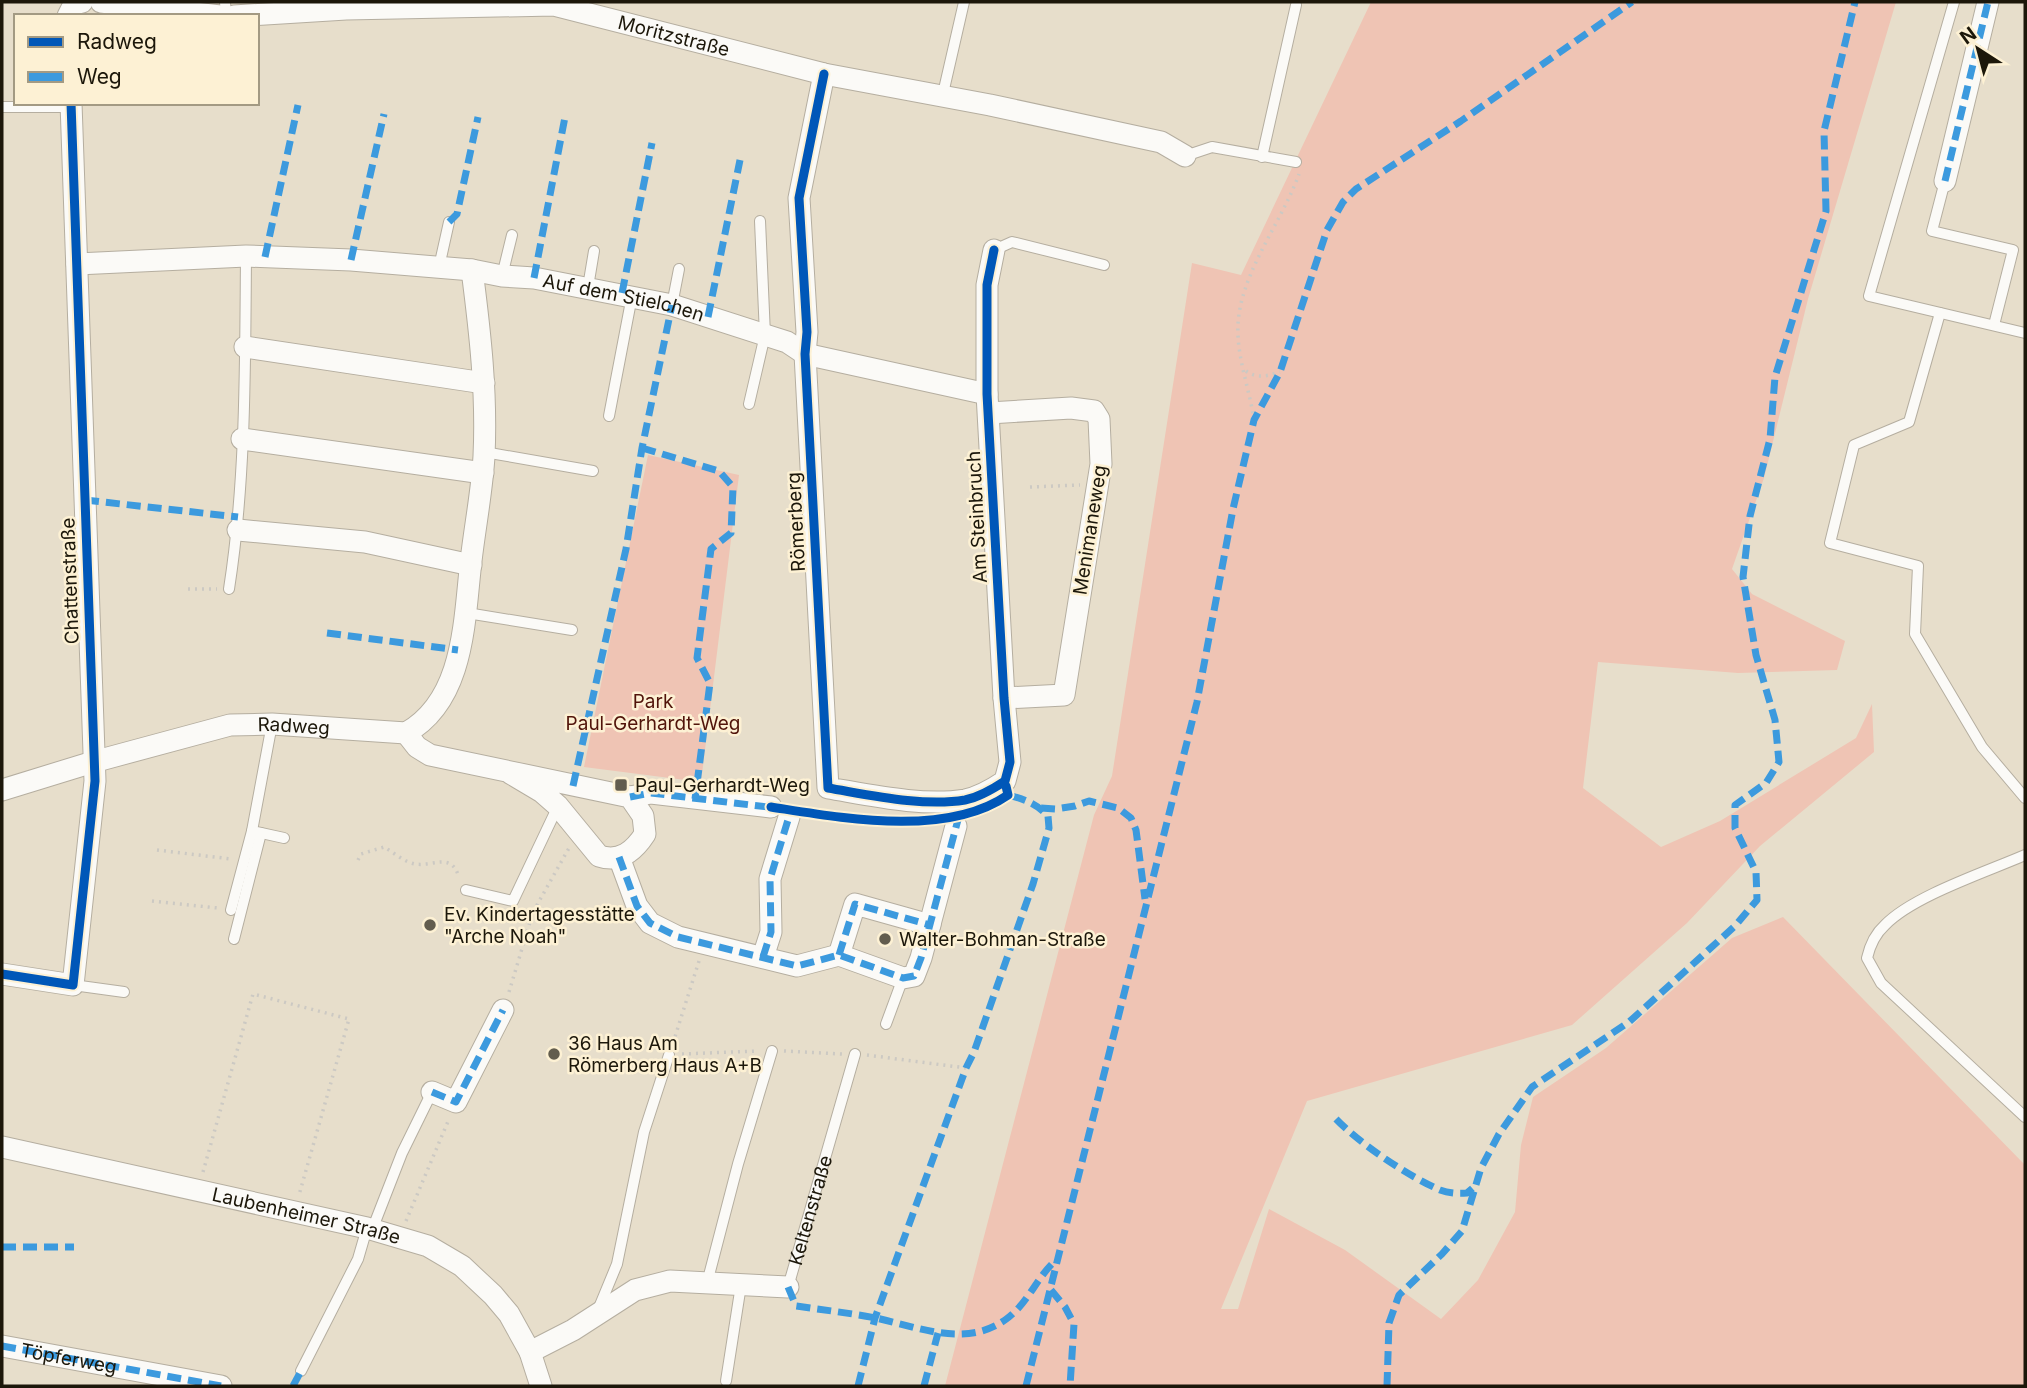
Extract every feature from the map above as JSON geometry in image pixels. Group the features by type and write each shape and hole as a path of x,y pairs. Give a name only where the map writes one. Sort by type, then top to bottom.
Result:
{"street":[{"path":"107,2 206,14"},
{"path":"1945,181 1988,2"},
{"name":"Moritzstraße","path":"246,14 289,7 346,5 554,5 824,74 990,105 1161,142 1185,156"},
{"name":"Römerberg","path":"824,74 799,198 828,788 888,798 943,802 967,800 989,792 1005,781"},
{"name":"Chattenstraße","path":"71,105 95,781 73,985"},
{"name":"Am Steinbruch","path":"993,250 987,285 988,403 1010,762 1005,781"},
{"name":"Auf dem Stielchen","path":"77,264 246,256 351,260 534,278 672,305 787,342 805,354 988,403"},
{"path":"472,270 484,383 483,462 467,613 446,690 433,713 421,725 406,733 416,747 430,755 510,773 634,796 651,793 780,812 770,879 771,932 763,957"},
{"path":"245,347 484,383"},
{"name":"Menimaneweg","path":"988,403 1071,408 1097,413 1099,419 1101,464 1064,695 1004,698"},
{"path":"242,439 483,462"},
{"path":"239,530 365,542 471,565"},
{"name":"Radweg","path":"2,790 230,725 272,724 406,733"},
{"path":"510,773 542,792 558,806 600,856 608,859 619,857 636,847 645,834 643,816 634,796"},
{"path":"619,857 637,906 650,923 678,937 797,966 839,955 903,978 914,976 956,826"},
{"path":"839,955 855,904 930,925"},
{"path":"2,974 73,985"},
{"path":"432,1092 456,1102 503,1010"},
{"name":"Laubenheimer Straße","path":"2,1147 370,1229 428,1246 462,1266 493,1294 509,1314 530,1352 541,1386"},
{"name":"Keltenstraße","path":"530,1352 635,1290 670,1280 788,1287"},
{"name":"Töpferweg","path":"2,1346 220,1386"}],"lane":[{"path":"942,98 964,2"},
{"path":"1954,2 1869,296 2025,333"},
{"path":"1262,158 1296,5"},
{"name":"Chattenstraße","path":"2,107 71,105"},
{"path":"1185,156 1212,147 1296,162"},
{"path":"1945,181 1932,231 2013,250 1994,325"},
{"path":"748,404 765,335 760,221"},
{"path":"439,267 449,222"},
{"path":"502,276 512,235"},
{"name":"Am Steinbruch","path":"993,250 1012,242 1104,265"},
{"path":"588,287 594,251"},
{"path":"229,589 239,530 246,256"},
{"path":"672,305 680,269"},
{"path":"608,416 632,296"},
{"path":"1940,313 1909,422 1854,445 1830,543 1918,566 1915,634 1982,747 2025,798"},
{"path":"483,462 593,471"},
{"path":"467,613 572,630"},
{"path":"234,939 256,832 272,724"},
{"path":"466,890 513,901 558,806"},
{"path":"256,832 284,838"},
{"path":"231,910 244,861 256,832"},
{"path":"2025,855 1913,903 1885,925 1871,944 1867,958 1881,983 2025,1117"},
{"path":"886,1024 903,978"},
{"path":"73,985 124,992"},
{"path":"707,1283 737,1164 772,1051"},
{"name":"Keltenstraße","path":"788,1287 855,1054"},
{"path":"595,1316 617,1264 644,1132 669,1055"},
{"path":"300,1371 349,1279 402,1153 432,1092"},
{"path":"726,1381 741,1285"}],"path":[{"path":"1254,420 1238,336 1240,306 1269,235 1290,198 1302,164 1296,162"},
{"path":"1244,369 1252,375 1262,377 1280,372"},
{"path":"1030,487 1098,484"},
{"path":"188,589 229,589"},
{"path":"503,1010 533,912 578,832"},
{"path":"358,860 361,854 384,847 411,863 447,863 457,871 466,890"},
{"path":"157,850 244,861"},
{"path":"152,901 231,910"},
{"path":"197,1191 253,994 349,1019 293,1213"},
{"path":"400,1236 456,1102"}],"green space":[{"path":"1371,2 1896,2 1808,299 1764,478 1732,569 1752,594 1845,641 1837,670 1738,673 1598,662 1583,788 1661,847 1720,821 1856,738 1872,704 1874,752 1760,846 1687,923 1572,1025 1307,1101 1221,1309 1238,1309 1269,1209 1345,1250 1441,1319 1478,1280 1515,1212 1521,1145 1533,1097 1606,1048 1732,938 1783,917 2025,1165 2025,1386 945,1386 1094,815 1112,776 1192,263 1241,275"},
{"name":"Park Paul-Gerhardt-Weg","path":"648,455 739,475 701,782 584,767"}],"marked path":[{"path":"1026,1386 1197,702 1233,509 1254,420 1280,372 1327,230 1343,202 1356,189 1461,121 1632,2"},
{"path":"1387,1386 1389,1323 1399,1295 1462,1231 1481,1168 1499,1134 1532,1087 1629,1022 1735,926 1757,900 1756,872 1735,828 1735,805 1766,783 1779,762 1775,720 1756,655 1743,577 1750,516 1770,439 1775,377 1826,211 1824,131 1855,2"},
{"path":"1945,181 1988,2"},
{"path":"265,257 298,105"},
{"path":"351,260 384,114"},
{"path":"449,222 457,214 478,117"},
{"path":"534,278 565,117"},
{"path":"622,293 652,143"},
{"path":"708,317 740,160"},
{"path":"573,786 626,549 642,448 672,305"},
{"path":"642,448 719,471 733,487 731,533 711,549 697,658 710,683 695,799"},
{"path":"85,500 238,517"},
{"path":"327,633 458,650"},
{"path":"630,797 651,793 776,808"},
{"path":"858,1386 875,1318 974,1052 1033,884 1049,828 1048,816 1039,808 1008,795"},
{"path":"1041,808 1056,809 1089,801 1118,808 1131,818 1136,830 1145,899"},
{"path":"763,957 771,932 770,879 791,810"},
{"path":"619,857 637,906 650,923 678,937 797,966 839,955 903,978 914,976 921,958 959,816"},
{"path":"839,955 855,904 930,925"},
{"path":"432,1092 456,1102 503,1010"},
{"path":"1336,1119 1371,1149 1427,1184 1443,1191 1457,1193 1467,1193 1475,1186"},
{"path":"2,1247 74,1247"},
{"path":"788,1287 796,1306 876,1318 941,1333 974,1333 990,1328 1013,1314 1056,1260"},
{"path":"1051,1290 1074,1324 1070,1386"},
{"path":"924,1386 938,1333"},
{"path":"2,1346 221,1386"},
{"path":"293,1386 301,1371"}],"cycle path":[{"path":"824,74 799,198 828,788 897,799 949,802 976,797 1005,781 1010,762 987,394 987,285 994,250"},
{"path":"2,974 73,985 95,781 71,105"},
{"path":"771,807 861,819 924,821 955,817 983,808 1008,795 1006,786"}],"place":[{"name":"Paul-Gerhardt-Weg","path":"621,785"},
{"name":"Ev. Kindertagesstätte \"Arche Noah\"","path":"430,925"},
{"name":"Walter-Bohman-Straße","path":"885,939"},
{"name":"36 Haus Am Römerberg Haus A+B","path":"554,1054"}]}
